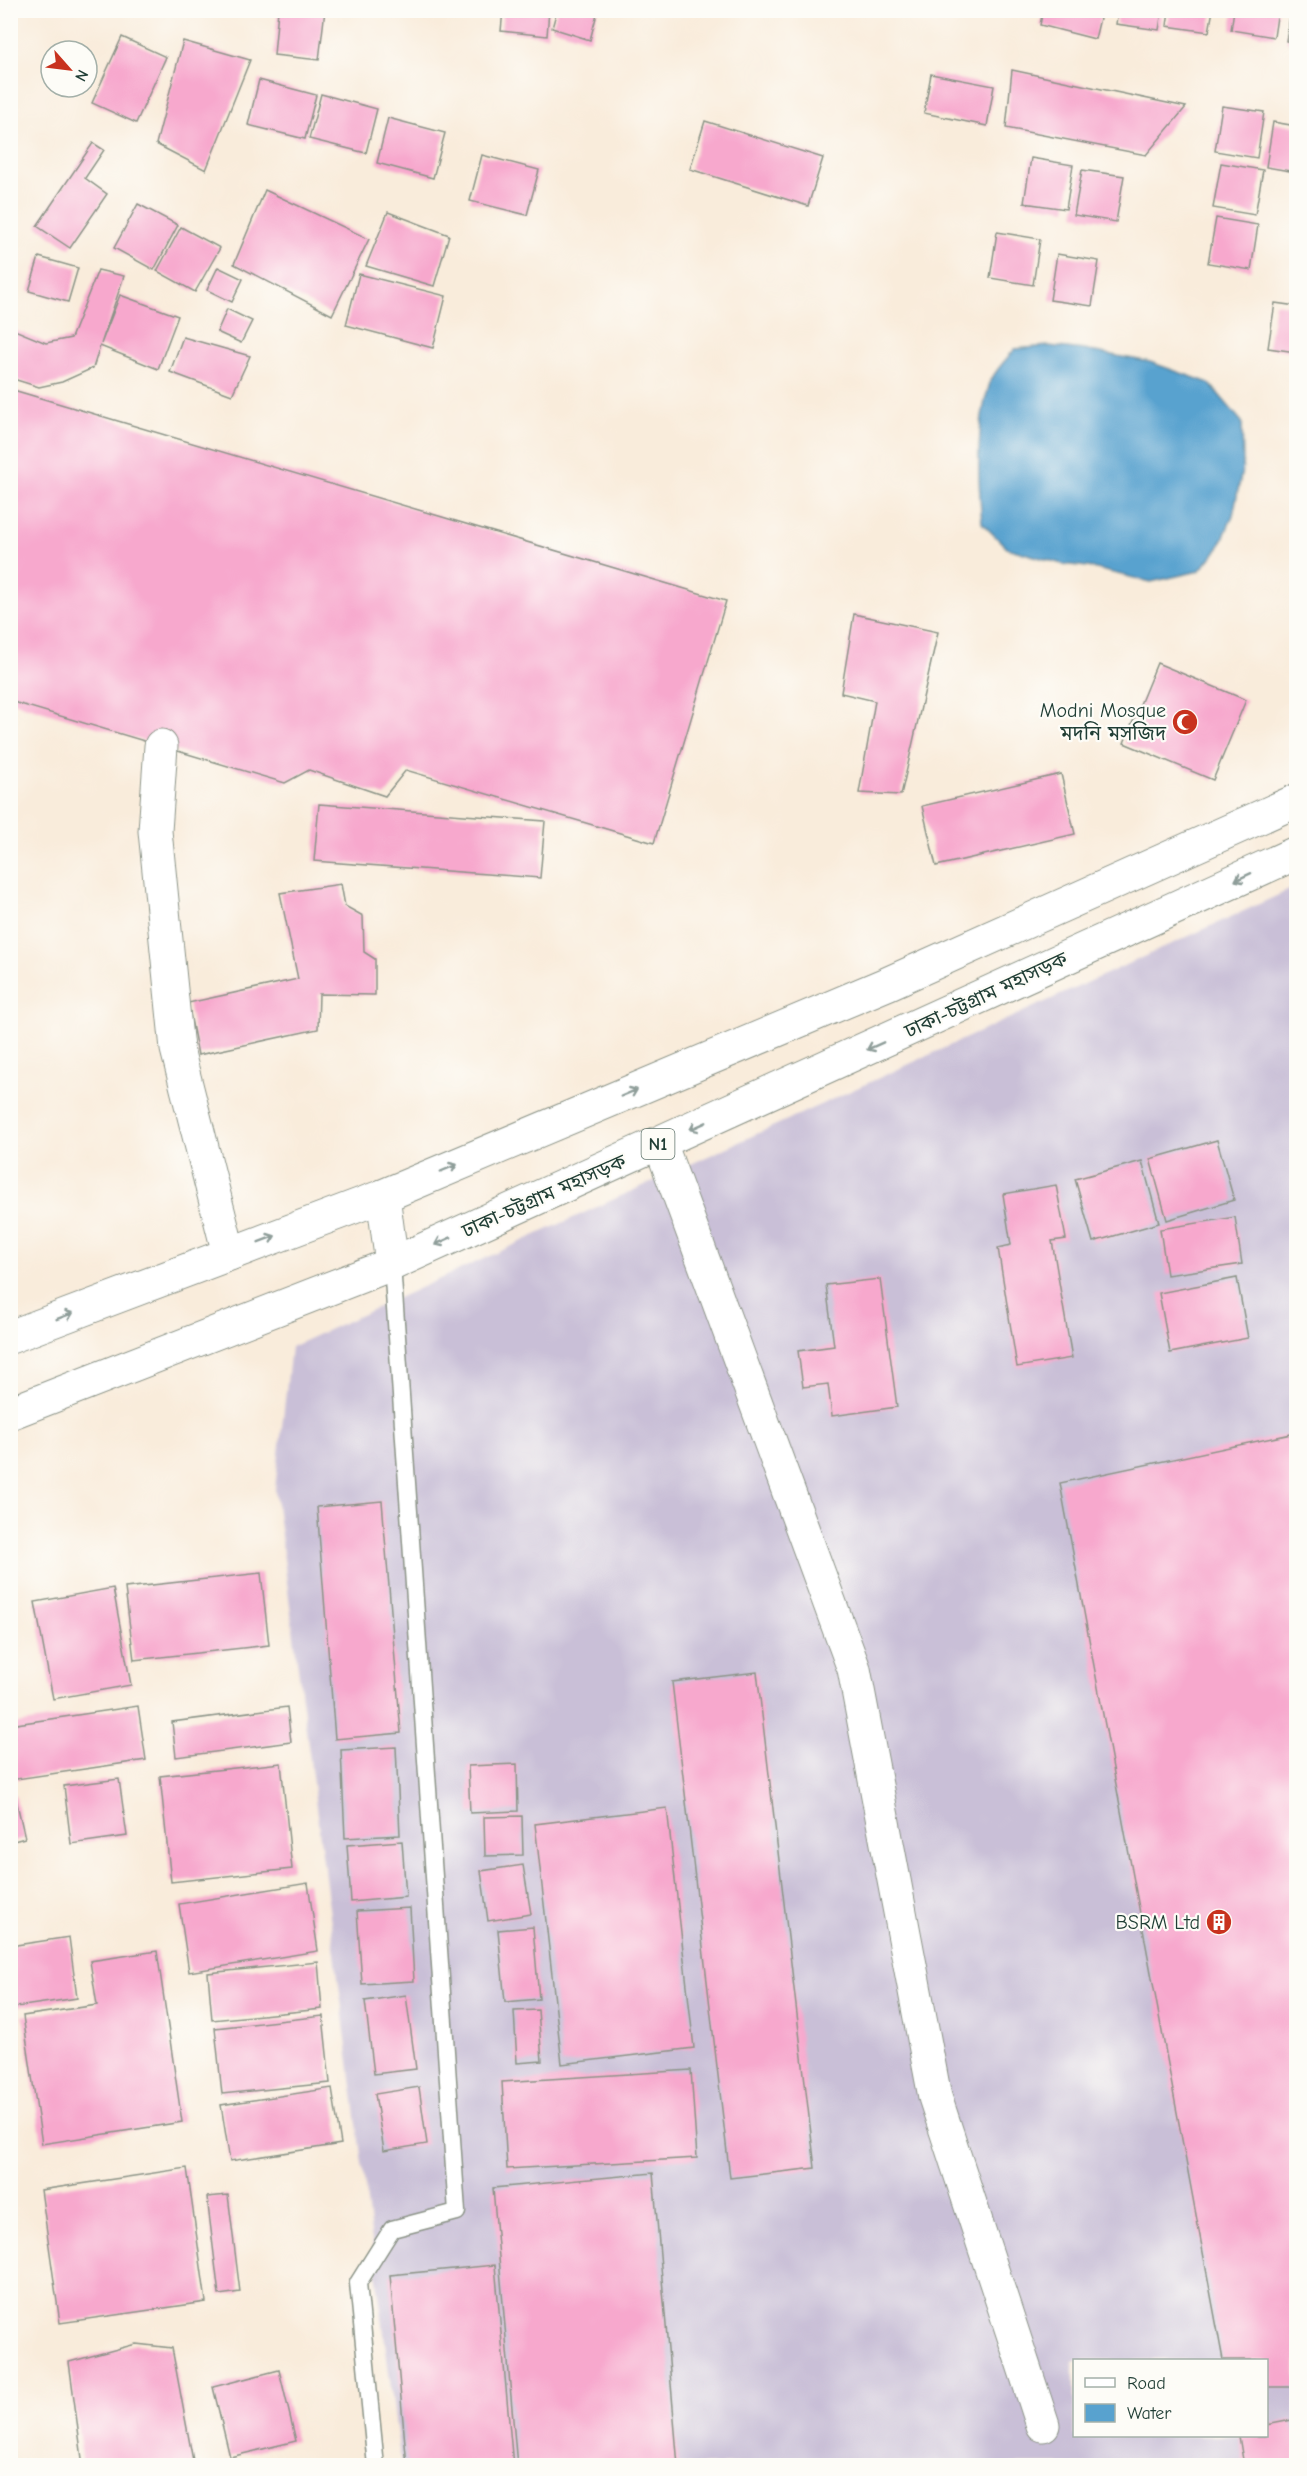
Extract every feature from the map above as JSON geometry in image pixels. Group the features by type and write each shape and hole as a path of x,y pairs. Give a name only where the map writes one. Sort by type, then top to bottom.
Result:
{"main road":[{"path":"161,746 154,831 177,1049 230,1254"},
{"path":"10,1336 383,1196 889,983 1296,801"},
{"name":"ঢাকা-চট্টগ্রাম মহাসড়ক","path":"10,1413 392,1264 1296,853"},
{"path":"660,1143 854,1669 935,2097 1043,2425"},
{"path":"383,1196 392,1264"}],"lane":[{"path":"376,2466 358,2283 393,2229 457,2212 392,1264"}],"shaded area":[{"path":"1296,887 1296,2465 401,2465 275,1489 291,1347"}],"water":[{"path":"1049,346 1150,362 1209,383 1242,422 1243,466 1233,515 1219,548 1199,571 1151,582 1088,567 1062,564 1007,548 982,523 979,471 980,435 990,383 1015,349"}],"building":[{"path":"278,10 325,10 319,60 274,55"},
{"path":"503,10 549,10 547,36 501,31"},
{"path":"557,10 598,10 590,40 552,28"},
{"path":"1043,10 1102,10 1095,39 1040,25"},
{"path":"1118,10 1162,10 1159,30 1116,24"},
{"path":"1169,10 1213,10 1209,32 1167,26"},
{"path":"1234,10 1278,10 1274,37 1231,30"},
{"path":"1291,10 1296,10 1296,43 1286,41"},
{"path":"122,37 166,57 136,123 92,103 94,99 99,99 99,88"},
{"path":"183,41 250,60 206,170 156,144"},
{"path":"1012,70 1186,107 1146,155 1006,128"},
{"path":"931,74 994,86 987,126 924,113"},
{"path":"259,80 316,95 305,139 248,125"},
{"path":"321,94 377,109 366,153 309,139"},
{"path":"1222,106 1264,112 1257,158 1215,151"},
{"path":"388,118 445,133 433,178 377,163"},
{"path":"705,121 823,158 808,206 690,169"},
{"path":"1273,122 1296,126 1296,172 1266,167"},
{"path":"93,143 104,150 85,178 107,194 70,248 37,226"},
{"path":"482,155 539,170 527,215 470,201"},
{"path":"1031,158 1073,165 1066,209 1024,203"},
{"path":"1221,163 1263,170 1255,215 1213,208"},
{"path":"1082,170 1124,176 1116,222 1074,215"},
{"path":"265,190 369,239 332,315 234,264"},
{"path":"138,204 178,225 154,270 114,248"},
{"path":"388,212 449,235 434,286 366,266"},
{"path":"1216,218 1258,225 1251,270 1208,263"},
{"path":"181,227 220,248 195,292 157,271"},
{"path":"997,232 1040,239 1033,285 990,278"},
{"path":"1057,254 1099,261 1092,306 1050,300"},
{"path":"39,257 78,268 68,302 29,291"},
{"path":"218,267 243,279 232,302 207,290"},
{"path":"98,270 124,276 101,344 120,295 178,316 158,369 100,346 93,368 62,382 39,387 10,378 10,328 46,343 71,338"},
{"path":"359,274 446,296 433,348 346,325"},
{"path":"1275,303 1296,306 1296,352 1268,348"},
{"path":"227,309 252,321 241,343 217,332"},
{"path":"183,337 250,356 232,395 170,372"},
{"path":"10,389 726,601 654,843 406,770 385,796 309,770 285,783 10,701"},
{"path":"854,614 938,632 901,795 859,793 875,701 841,693"},
{"name":"Modni Mosque মদনি মসজিদ","path":"1157,663 1246,700 1213,780 1124,743"},
{"path":"1061,774 1075,834 936,866 922,806"},
{"path":"319,804 545,821 540,878 314,861"},
{"path":"341,884 345,906 363,916 364,952 375,959 375,995 319,994 318,1029 198,1055 188,1003 298,979 280,893"},
{"path":"1217,1140 1234,1200 1167,1220 1150,1159"},
{"path":"1142,1161 1159,1223 1093,1242 1075,1179"},
{"path":"1056,1185 1066,1239 1052,1241 1072,1358 1017,1367 998,1248 1011,1245 1003,1194"},
{"path":"1235,1217 1242,1264 1167,1275 1160,1229"},
{"path":"1237,1278 1248,1338 1170,1353 1159,1293"},
{"path":"880,1279 897,1407 832,1416 828,1384 803,1387 798,1351 834,1346 826,1285"},
{"name":"BSRM Ltd","path":"1296,1433 1296,2387 1268,2387 1268,2359 1223,2359 1060,1483"},
{"path":"382,1501 401,1733 335,1739 317,1507"},
{"path":"261,1573 269,1645 134,1660 125,1588"},
{"path":"113,1588 131,1685 53,1699 35,1602"},
{"path":"757,1672 815,2168 730,2178 672,1682"},
{"path":"138,1706 146,1760 10,1780 10,1725"},
{"path":"287,1707 291,1742 176,1757 172,1722"},
{"path":"396,1747 400,1835 345,1838 341,1750"},
{"path":"281,1763 292,1869 171,1882 160,1776"},
{"path":"517,1764 518,1811 470,1813 468,1766"},
{"path":"119,1779 127,1836 71,1844 64,1786"},
{"path":"15,1795 25,1838 10,1842 10,1796"},
{"path":"667,1808 694,2048 562,2064 535,1824"},
{"path":"522,1816 523,1855 485,1856 484,1817"},
{"path":"402,1841 406,1897 351,1902 347,1845"},
{"path":"523,1865 531,1914 488,1921 481,1871"},
{"path":"308,1883 318,1951 189,1972 179,1904"},
{"path":"410,1908 414,1981 362,1984 357,1911"},
{"path":"533,1927 539,1999 505,2002 498,1930"},
{"path":"69,1937 77,1998 10,2008 10,1946"},
{"path":"157,1951 182,2122 42,2144 23,2016 97,2005 90,1961"},
{"path":"318,1962 322,2009 212,2020 208,1973"},
{"path":"406,1995 416,2069 374,2074 365,2001"},
{"path":"538,2010 542,2061 517,2063 514,2011"},
{"path":"323,2016 330,2083 222,2094 215,2028"},
{"path":"691,2070 697,2158 507,2169 502,2082"},
{"path":"419,2087 427,2144 384,2151 375,2094"},
{"path":"332,2088 341,2144 230,2161 221,2105"},
{"path":"187,2168 206,2302 60,2323 41,2190"},
{"path":"653,2173 678,2466 517,2466 493,2188"},
{"path":"228,2195 240,2292 219,2295 207,2197"},
{"path":"495,2265 513,2466 407,2466 390,2275"},
{"path":"136,2344 172,2348 194,2466 83,2466 69,2362"},
{"path":"279,2370 296,2441 230,2457 213,2387"},
{"path":"1292,2420 1296,2444 1296,2466 1244,2466 1239,2437 1268,2437 1268,2425"}],"place":[{"name":"Modni Mosque মদনি মসজিদ","path":"1185,722"},
{"name":"BSRM Ltd","path":"1219,1922"}]}
